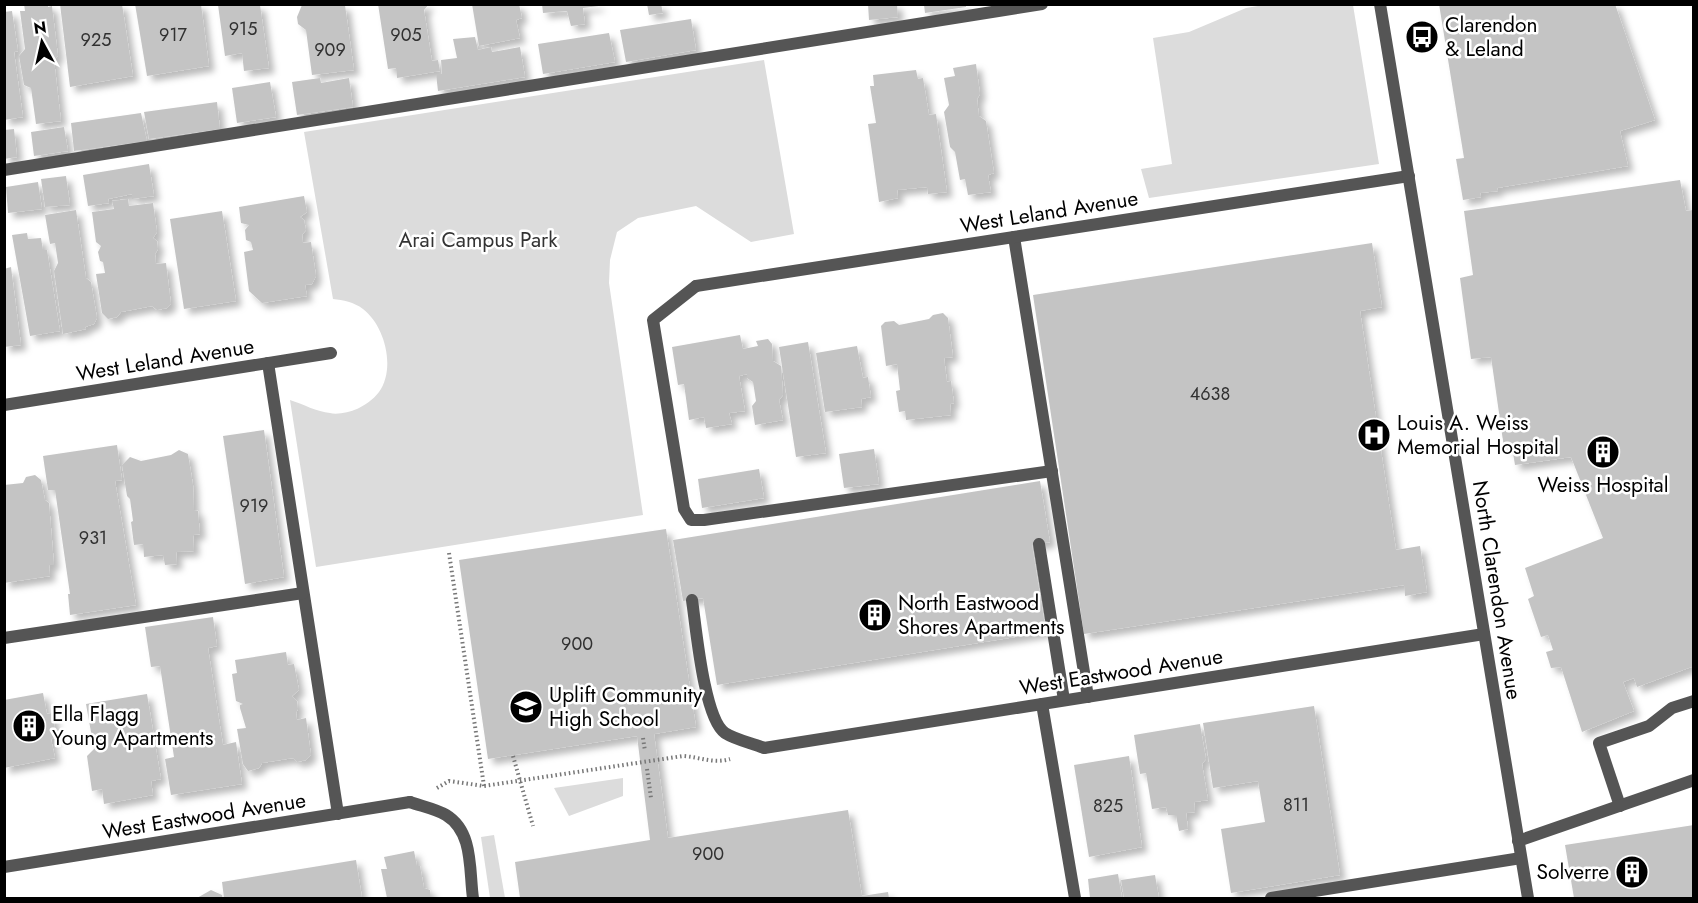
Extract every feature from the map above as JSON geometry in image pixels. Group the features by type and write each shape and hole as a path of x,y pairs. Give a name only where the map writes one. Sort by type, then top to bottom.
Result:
{"street":[{"path":"4,170 1042,4"},
{"name":"North Clarendon Avenue","path":"1380,4 1528,898"},
{"name":"West Leland Avenue","path":"1052,471 691,520 684,509 653,320 696,286 1409,176"},
{"path":"1014,237 1088,697"},
{"name":"West Leland Avenue","path":"4,405 331,353"},
{"path":"268,363 338,814"},
{"path":"1039,544 1064,700"},
{"path":"4,638 303,593"},
{"path":"692,600 707,697 712,715 724,732 764,748"},
{"name":"West Eastwood Avenue","path":"764,748 1484,634"},
{"path":"1620,806 1599,743 1649,726 1672,708 1694,701"},
{"path":"1042,704 1075,898"},
{"path":"1518,841 1694,780"},
{"path":"410,802 446,815 461,830 468,846 473,898"},
{"name":"West Eastwood Avenue","path":"4,867 410,802"},
{"path":"1271,898 1521,858"}],"path":[{"path":"450,553 484,786"},
{"path":"643,738 645,751"},
{"path":"410,802 449,782 484,786 683,756 696,756 720,762 764,748"},
{"path":"513,756 532,826"},
{"path":"647,769 651,798"}],"green space":[{"path":"1264,5 1353,5 1379,164 1149,198 1141,169 1172,164 1153,38 1189,32 1246,8"},
{"name":"Arai Campus Park","path":"764,60 794,234 751,242 696,206 638,218 617,232 610,260 609,283 643,515 316,567 290,400 333,414 357,409 379,392 387,371 387,360 382,336 371,316 356,305 333,299 304,132"},
{"path":"623,778 623,796 569,816 554,788"},
{"path":"494,835 505,898 490,898 481,837"}],"building":[{"path":"24,4 52,6 58,56 54,60 61,121 36,124 31,88 24,85 19,56 25,49 20,11 25,11"},
{"path":"60,4 122,4 133,76 70,87"},
{"path":"135,4 201,4 209,66 147,76"},
{"path":"378,4 429,4 424,10 432,61 438,60 440,71 397,78 396,68 388,69"},
{"path":"472,4 519,4 522,18 516,20 520,38 479,46"},
{"path":"542,4 599,4 599,6 583,8 585,24 571,26 567,11 543,13"},
{"path":"647,4 661,4 663,13 649,15"},
{"path":"868,4 897,4 898,17 869,20"},
{"path":"1439,4 1615,4 1655,120 1620,131 1628,166 1497,188 1498,191 1480,193 1481,197 1463,200 1456,159 1464,158"},
{"path":"218,5 260,5 269,68 244,71 242,53 225,56"},
{"path":"302,5 345,5 354,70 312,75 306,30 298,24 297,17"},
{"path":"924,5 966,5 966,7 925,13"},
{"path":"12,11 18,51 14,52 23,117 4,120 4,12"},
{"path":"691,19 696,50 626,62 620,30"},
{"path":"609,33 615,62 543,74 538,44"},
{"path":"475,37 478,50 491,47 492,52 520,47 525,77 438,91 436,74 442,74 441,60 457,58 453,39"},
{"path":"976,64 980,94 977,99 979,116 986,121 994,173 988,175 991,192 968,195 965,179 960,180 955,152 950,147 944,112 949,105 944,78 955,76 953,68"},
{"path":"916,70 918,79 923,78 929,115 936,114 947,192 928,194 927,187 897,190 898,198 879,202 868,124 876,123 870,86 874,86 873,75"},
{"path":"320,78 321,83 349,78 353,107 297,115 292,82"},
{"path":"270,82 276,117 237,123 232,88"},
{"path":"217,102 220,129 149,139 144,112"},
{"path":"141,113 147,141 74,151 71,123"},
{"path":"64,127 68,151 34,156 31,132"},
{"path":"14,129 17,157 4,159 4,130"},
{"path":"149,164 154,196 132,199 132,194 108,199 109,203 88,206 83,175"},
{"path":"66,176 70,205 45,207 41,179"},
{"name":"Weiss Hospital","path":"1680,180 1686,211 1693,210 1694,212 1694,666 1637,687 1634,678 1623,682 1634,711 1582,732 1561,667 1551,668 1546,652 1553,650 1548,635 1541,637 1528,599 1534,596 1525,568 1603,538 1571,457 1515,465 1512,447 1504,448 1491,357 1471,359 1460,278 1473,275 1464,211"},
{"path":"38,182 42,209 8,213 6,187"},
{"path":"304,196 307,212 300,217 304,220 306,230 302,235 303,243 311,242 316,276 312,284 305,285 307,296 262,303 249,291 244,252 253,250 251,242 246,240 245,230 249,225 241,223 239,207"},
{"path":"128,199 129,206 153,203 157,232 153,238 157,241 158,249 155,254 156,264 166,263 171,304 167,308 157,310 152,306 121,312 117,317 108,319 102,313 96,274 105,273 98,252 101,246 96,242 92,212 114,209 112,201"},
{"path":"76,210 86,278 91,282 97,318 94,324 85,327 86,329 63,334 54,271 58,263 55,243 50,244 45,215"},
{"path":"222,211 236,301 184,309 170,219"},
{"path":"27,233 28,239 41,238 43,250 47,250 60,331 30,336 12,235"},
{"path":"1372,243 1382,307 1360,311 1396,550 1420,546 1427,592 1405,596 1404,585 1084,634 1033,295"},
{"path":"11,267 21,345 4,347 4,269"},
{"path":"943,313 948,318 953,357 944,358 947,382 951,381 954,403 950,404 951,415 906,420 905,411 899,412 896,391 900,390 897,364 886,366 881,326 885,322 894,321 899,325 929,319 933,315"},
{"path":"740,335 743,349 758,346 756,341 768,339 772,344 773,361 781,366 783,395 779,400 783,420 755,425 752,406 756,401 753,382 747,378 747,374 739,376 745,411 729,413 732,424 706,428 704,417 689,420 684,384 678,385 672,347"},
{"path":"808,342 826,453 796,457 779,347"},
{"path":"857,346 863,378 868,377 871,397 861,399 862,407 825,412 816,353"},
{"path":"264,430 284,577 245,584 223,436"},
{"path":"117,445 122,480 115,481 136,605 70,615 68,594 70,594 55,490 48,490 43,456"},
{"path":"874,449 879,484 844,488 839,454"},
{"path":"179,450 188,454 194,510 198,511 200,534 193,535 194,551 176,552 177,564 165,565 163,555 144,557 143,544 134,545 130,499 127,496 122,465 130,457 141,461 171,455"},
{"path":"759,469 764,498 702,508 698,479"},
{"path":"35,475 41,480 45,500 49,503 54,565 49,565 50,576 4,583 4,485 23,483 26,477"},
{"path":"1040,481 1050,542 1032,545 1046,632 717,685 703,598 683,601 673,540"},
{"path":"666,529 696,727 654,734 668,838 848,810 862,896 888,892 889,898 520,898 515,862 650,840 637,736 488,759 459,560"},
{"path":"213,617 217,646 208,648 223,745 236,742 242,784 171,795 165,759 174,757 160,666 151,667 145,627"},
{"path":"286,652 288,665 294,664 299,690 292,696 297,701 297,720 306,718 311,755 306,760 297,762 293,758 262,763 259,768 248,771 243,764 237,729 246,728 240,708 243,704 236,701 232,674 237,673 235,660"},
{"name":"Ella Flagg Young Apartments","path":"43,693 47,714 52,713 57,738 51,739 55,758 4,768 4,700"},
{"path":"147,694 161,779 151,781 153,795 104,804 102,789 92,791 87,756 94,749 86,704"},
{"path":"1314,706 1340,875 1231,893 1221,829 1265,822 1258,781 1213,788 1203,723"},
{"path":"1200,724 1206,759 1202,764 1208,800 1194,802 1195,812 1186,813 1188,829 1179,831 1176,815 1168,815 1166,807 1152,809 1146,773 1140,774 1134,735"},
{"path":"1129,756 1142,847 1089,857 1074,765"},
{"name":"Solverre","path":"1694,825 1694,898 1574,898 1565,845"},
{"path":"414,851 417,866 420,866 424,888 430,890 431,898 387,898 381,869 387,869 384,857"},
{"path":"356,860 362,898 224,898 222,882"},
{"path":"1118,874 1122,898 1090,898 1088,879"},
{"path":"1155,875 1159,898 1124,898 1121,880"},
{"path":"211,890 222,895 222,898 197,898"}],"place":[{"name":"Clarendon & Leland","path":"1422,37"},
{"name":"Louis A. Weiss Memorial Hospital","path":"1374,435"},
{"name":"Weiss Hospital","path":"1603,452"},
{"name":"North Eastwood Shores Apartments","path":"875,615"},
{"name":"Uplift Community High School","path":"526,707"},
{"name":"Ella Flagg Young Apartments","path":"29,726"},
{"name":"Solverre","path":"1632,872"}]}
